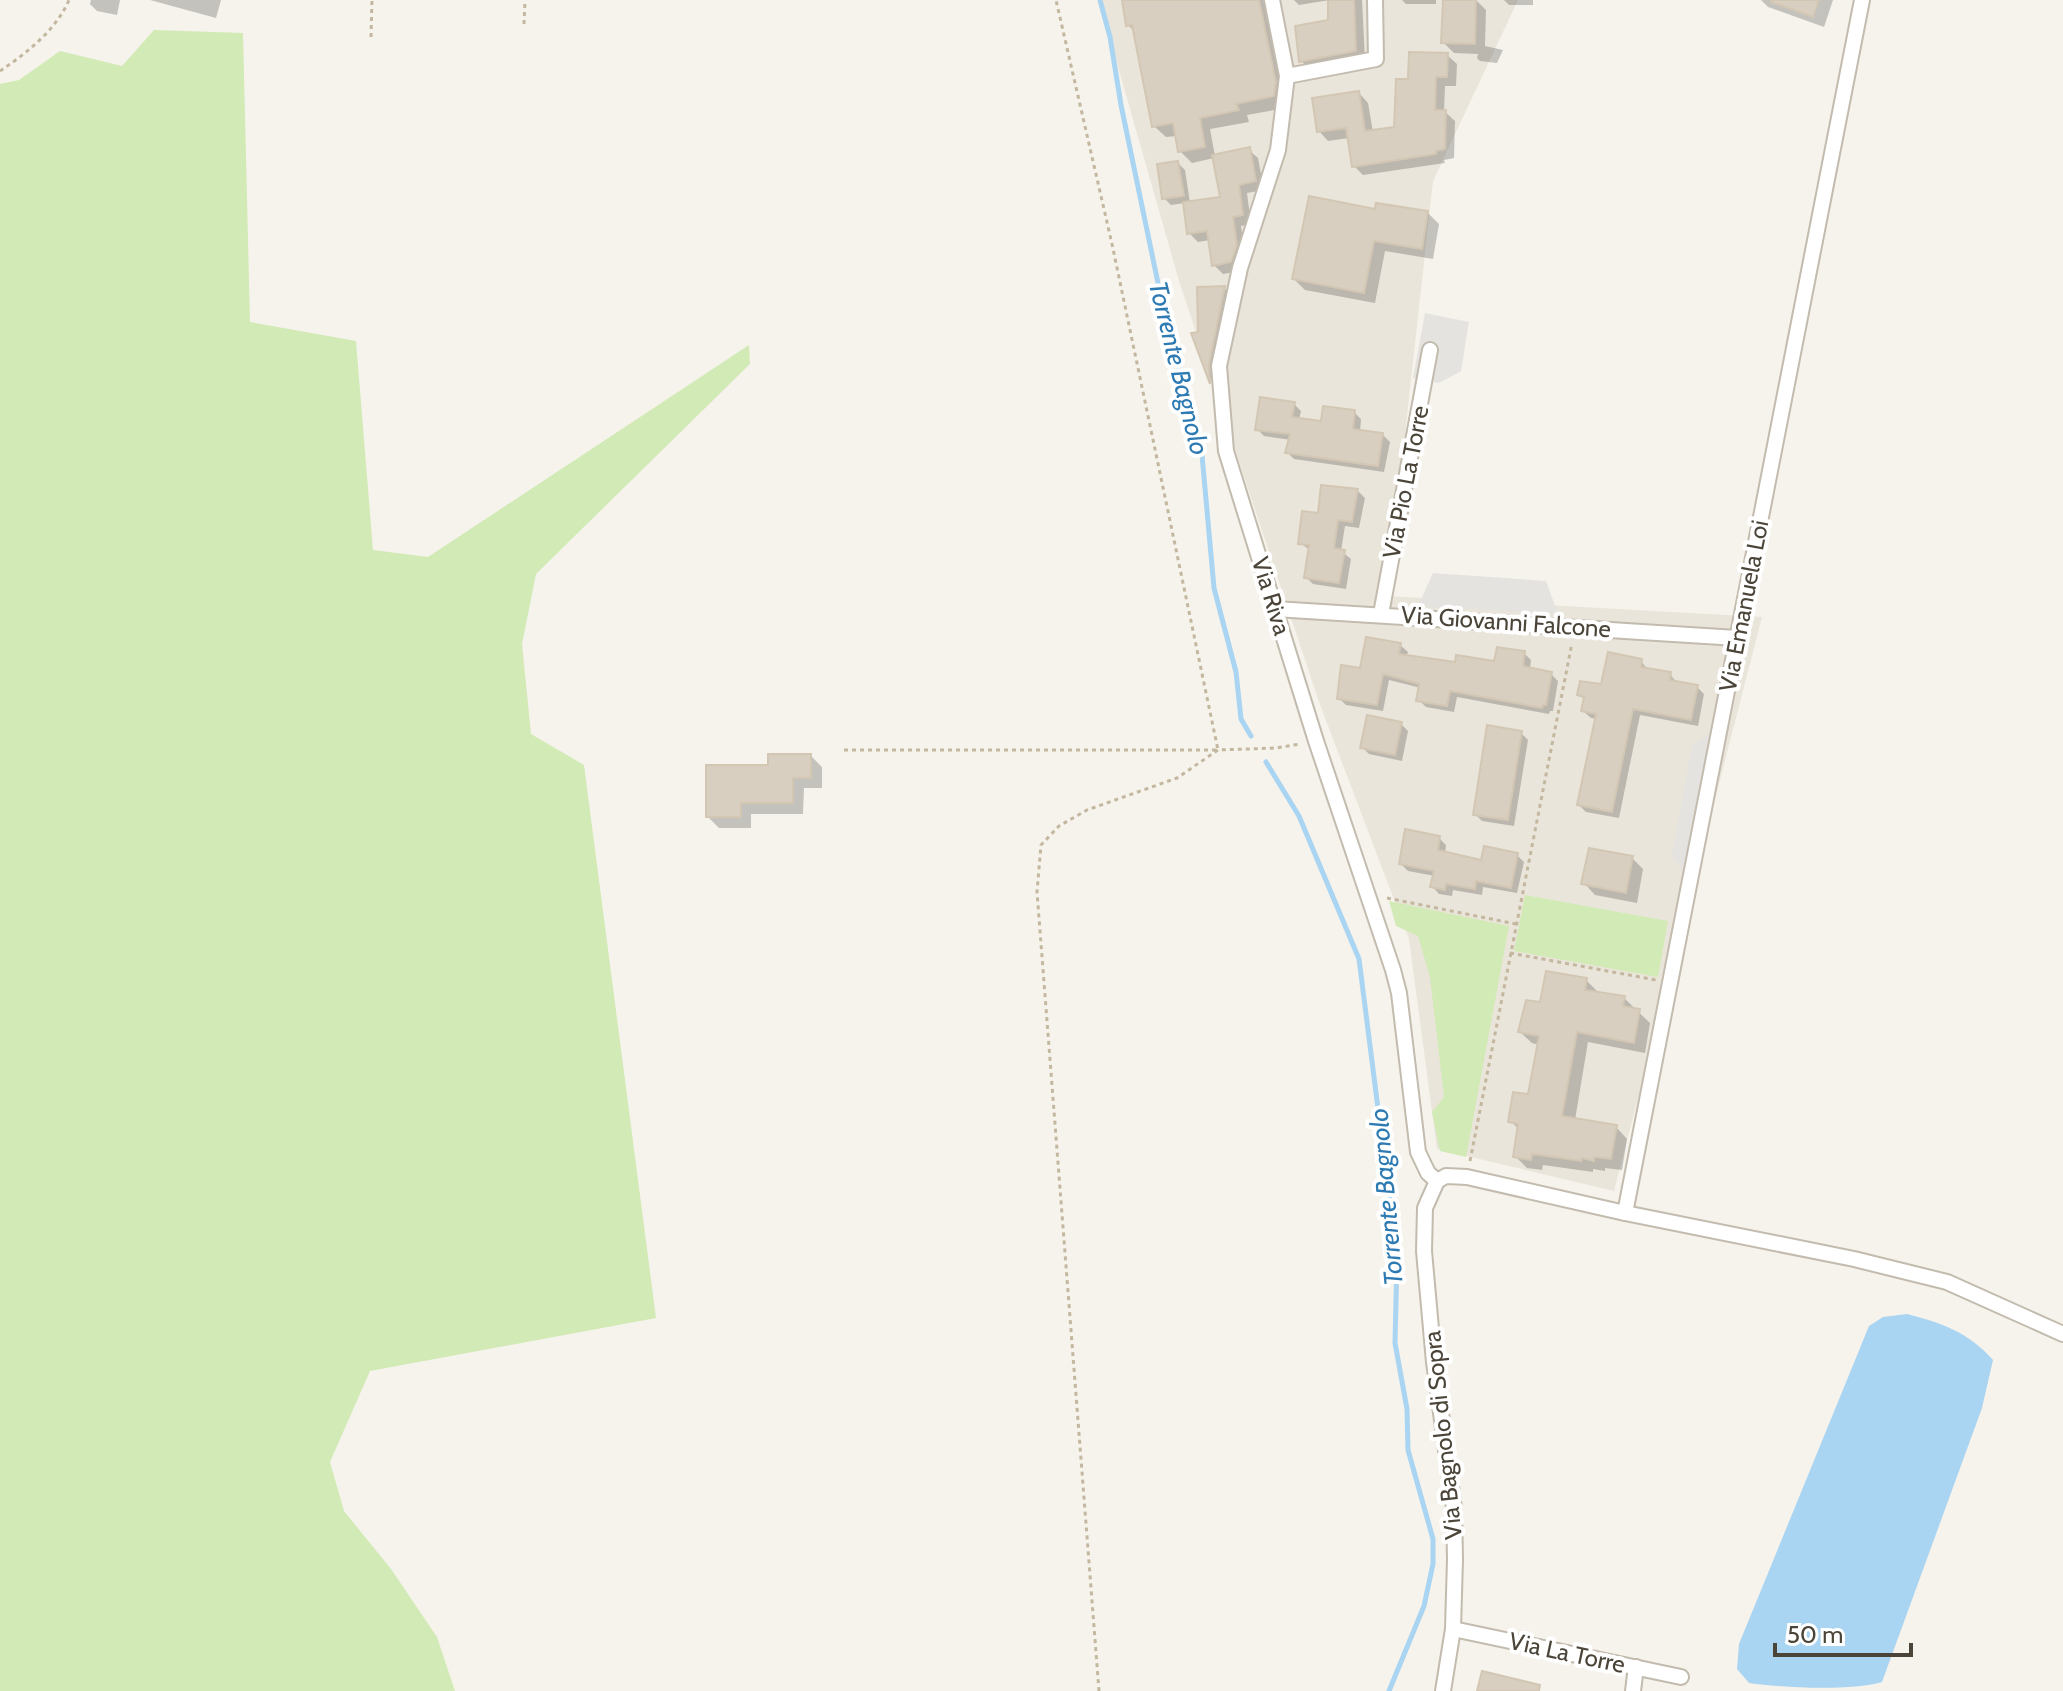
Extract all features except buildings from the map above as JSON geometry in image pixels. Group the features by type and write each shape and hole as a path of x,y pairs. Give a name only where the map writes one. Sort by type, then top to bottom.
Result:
{"street":[{"name":"Via Riva","path":"1272,0 1287,76 1278,150 1240,268 1219,366 1226,451 1316,741 1399,993 1418,1152 1428,1173 1437,1181"},
{"path":"1287,76 1376,59 1375,0"},
{"name":"Via Emanuela Loi","path":"1625,1213 1673,983 1862,0"},
{"name":"Via Pio La Torre","path":"1381,614 1430,350"},
{"name":"Via Giovanni Falcone","path":"1275,609 1737,638"},
{"path":"1437,1181 1446,1176 1467,1177 1625,1213 1854,1259 1947,1282 2063,1334"},
{"name":"Via Bagnolo di Sopra","path":"1437,1181 1425,1208 1424,1251 1434,1362 1454,1508 1453,1629 1443,1691"},
{"name":"Via La Torre","path":"1453,1629 1681,1677"},
{"path":"1633,1691 1636,1667"}],"path":[{"path":"0,71 26,53 63,14 69,0"},
{"path":"371,37 372,0"},
{"path":"524,24 525,0"},
{"path":"1056,0 1112,244 1218,750"},
{"path":"1467,1177 1575,627"},
{"path":"844,750 1218,750 1276,748 1316,741"},
{"path":"1099,1691 1037,892 1041,845 1059,826 1087,810 1177,778 1218,750"},
{"path":"1367,894 1516,924"},
{"path":"1510,953 1673,983"}],"shaded area":[{"path":"1099,0 1518,0 1433,181 1387,596 1762,617 1614,1191 1437,1149 1409,939 1319,702 1179,281"},
{"path":"1425,313 1469,322 1461,371 1439,383 1413,378"},
{"path":"1433,573 1546,581 1558,614 1418,606"},
{"path":"1710,734 1683,872 1672,856 1692,745"}],"green space":[{"path":"154,30 243,33 250,322 356,341 373,550 428,557 749,345 750,364 536,574 522,644 531,734 584,765 656,1318 370,1371 330,1462 344,1511 391,1569 437,1637 455,1691 0,1691 0,84 19,80 60,51 122,66"},
{"path":"1525,895 1668,921 1658,977 1514,951"},
{"path":"1389,901 1509,926 1466,1157 1440,1151 1432,1112 1444,1097 1430,977 1418,936 1396,926"}],"water":[{"path":"1907,1314 1954,1330 1974,1342 1993,1360 1982,1408 1882,1682 1817,1688 1749,1683 1737,1669 1739,1644 1869,1326 1883,1317"}],"waterway":[{"name":"Torrente Bagnolo","path":"1100,0 1164,312 1202,455 1214,588 1236,672 1241,719 1251,736"},
{"name":"Torrente Bagnolo","path":"1266,762 1299,816 1359,959 1397,1258 1395,1343 1407,1409 1408,1450 1433,1539 1433,1564 1424,1606 1389,1691"}]}
